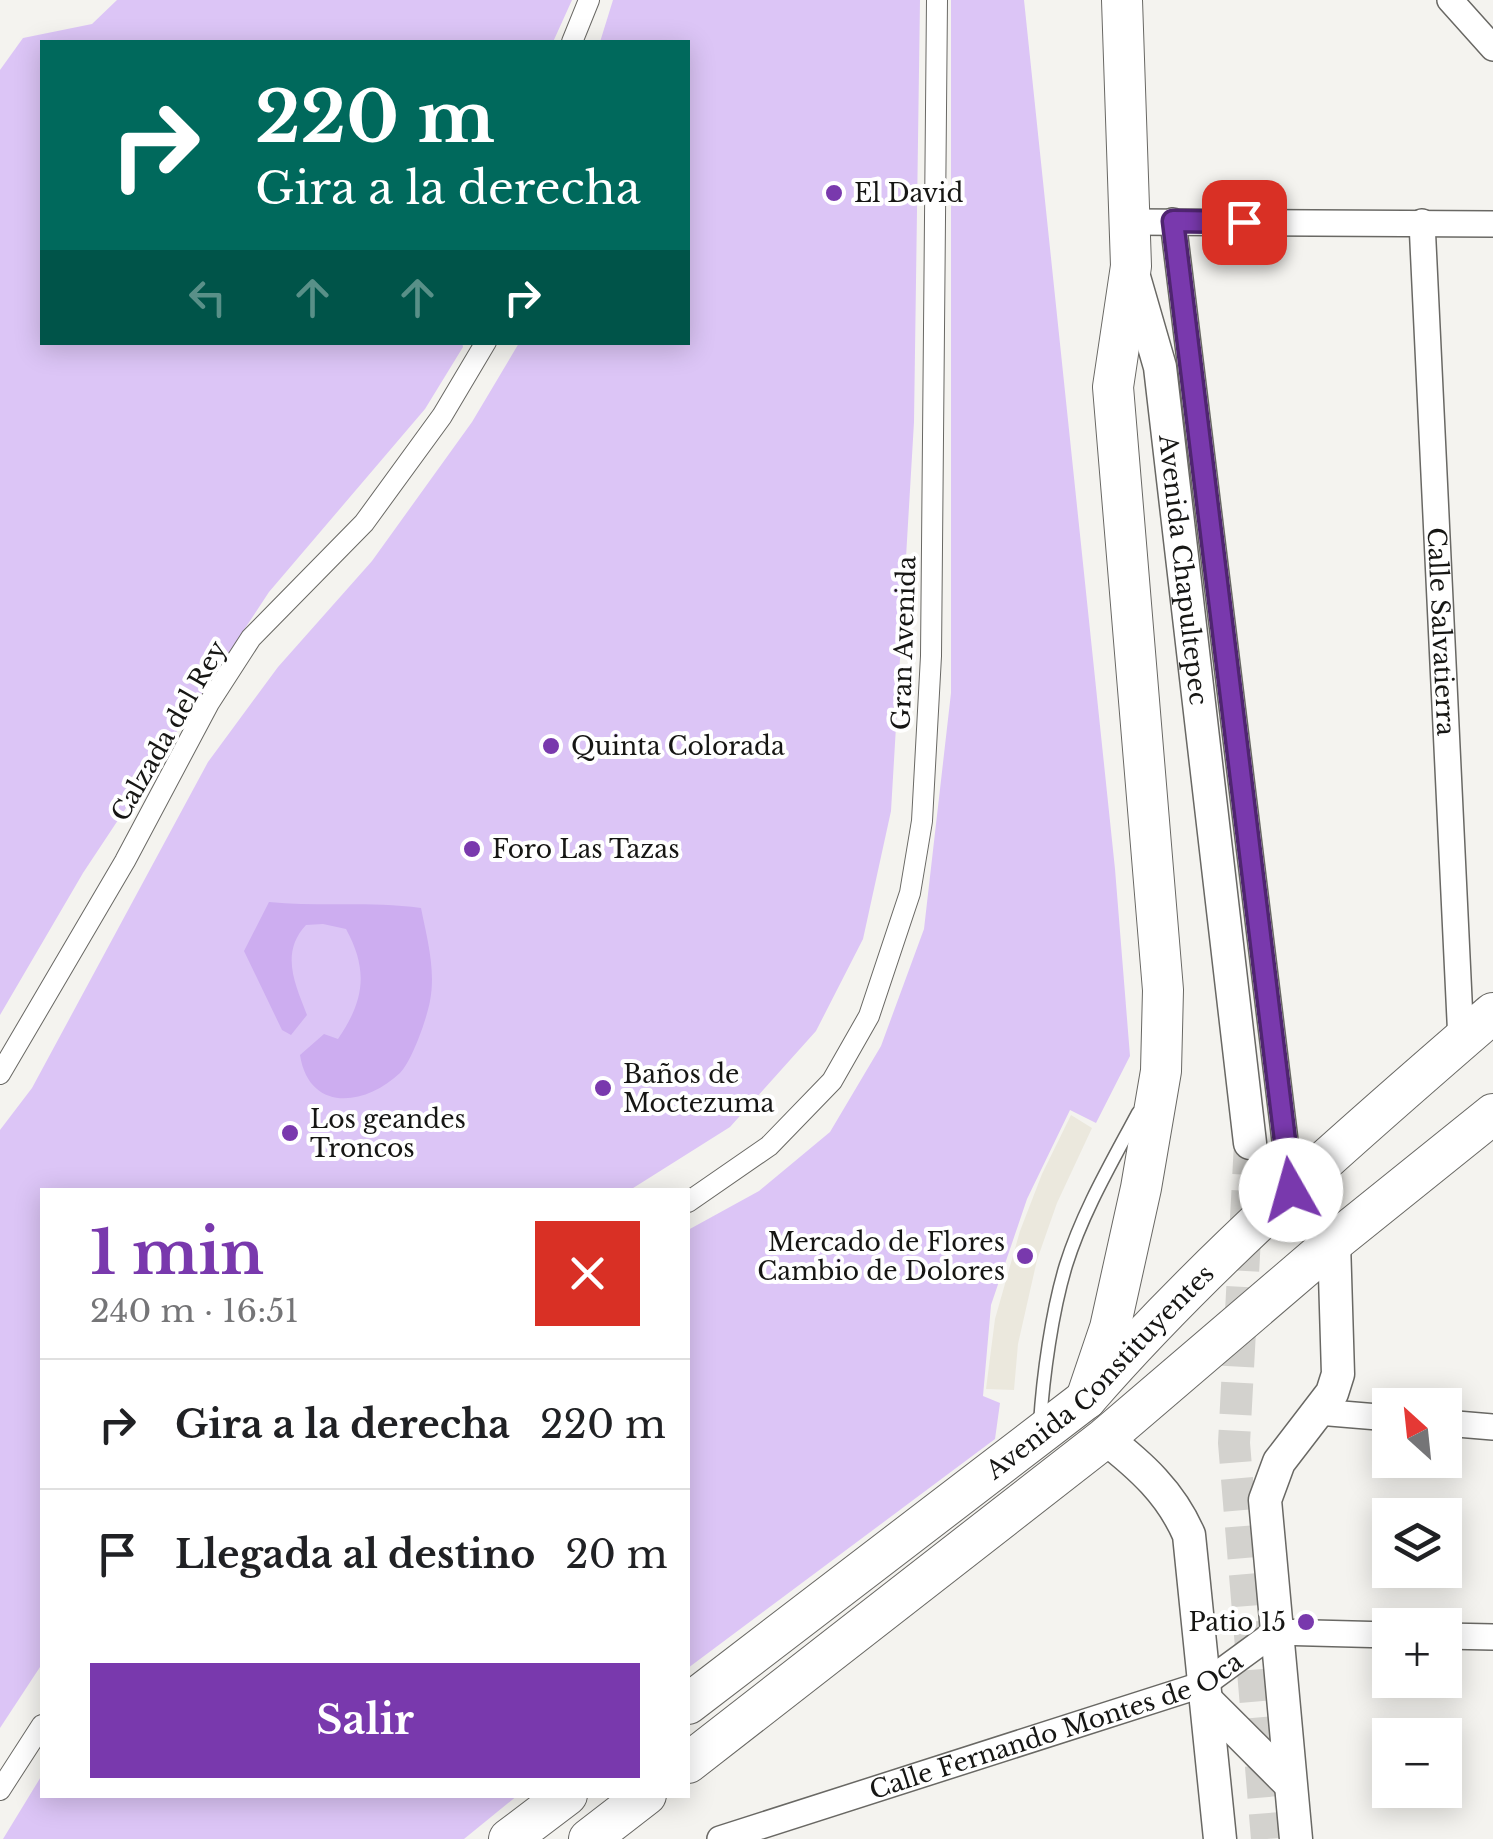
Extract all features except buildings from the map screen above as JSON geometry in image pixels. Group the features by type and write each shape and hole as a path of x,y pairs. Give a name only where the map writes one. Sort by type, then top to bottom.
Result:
{"main road":[{"name":"Avenida Chapultepec","path":"1122,0 1130,266"},
{"path":"1086,1399 1100,1363 1122,1275 1161,1071 1163,990 1113,387 1130,266"},
{"name":"Avenida Constituyentes","path":"690,1702 1086,1399 1132,1346 1291,1190 1493,1013"},
{"name":"Avenida Constituyentes","path":"690,1761 1105,1438 1334,1242 1493,1114"},
{"path":"509,1839 563,1798"},
{"path":"589,1839 642,1798"}],"street":[{"path":"573,40 589,0"},
{"name":"Gran Avenida","path":"690,1201 770,1146 832,1081 869,1016 910,893 922,820 931,656 937,0"},
{"path":"1450,0 1493,48"},
{"name":"Avenida Chapultepec","path":"1173,221 1291,1190"},
{"path":"1129,222 1493,224"},
{"name":"Calle Salvatierra","path":"1422,222 1461,1041"},
{"name":"Avenida Chapultepec","path":"1130,266 1160,368 1250,1143"},
{"name":"Calzada del Rey","path":"0,1074 125,861 209,703 251,638 364,522 442,416 484,345"},
{"path":"1296,1839 1265,1500 1279,1462 1332,1392 1338,1374 1334,1242"},
{"path":"1318,1412 1372,1416"},
{"path":"1462,1423 1493,1426"},
{"path":"1105,1438 1164,1491 1189,1535 1220,1839"},
{"path":"1275,1632 1372,1635"},
{"name":"Calle Fernando Montes de Oca","path":"720,1839 1205,1692 1275,1632"},
{"path":"1462,1636 1493,1637"},
{"path":"1205,1692 1290,1784"},
{"path":"0,1790 40,1728"}],"lane":[{"path":"1038,1438 1042,1393 1066,1266 1094,1195 1161,1071"}],"shaded area":[{"path":"117,0 572,0 554,40 40,40 40,345 463,347 425,409 269,592 83,873 0,1015 0,70 23,38 92,24"},
{"path":"613,0 920,0 914,422 891,811 863,939 816,1031 730,1127 633,1188 40,1188 40,1667 0,1728 0,1130 32,1088 208,762 278,667 372,561 472,422 518,345 690,345 690,40 601,40"},
{"path":"951,0 1024,0 1115,869 1130,1056 1096,1123 1070,1110 1027,1199 991,1305 983,1396 1000,1403 995,1439 690,1667 690,1229 759,1191 830,1132 881,1046 924,929 951,693"},
{"path":"269,902 421,908 431,966 430,1001 409,1059 386,1084 370,1093 340,1098 314,1087 305,1074 300,1055 324,1034 338,1039 353,1012 360,985 358,959 346,929 306,925 294,947 292,969 307,1015 291,1035 282,1030 244,951"},
{"name":"Mercado de Flores Cambio de Dolores","path":"1071,1115 1092,1128 1057,1203 1037,1260 1018,1344 1014,1390 986,1389 995,1319 1020,1231"},
{"path":"40,1778 40,1798 514,1798 464,1839 3,1839"}],"tunnel":[{"path":"1250,1143 1234,1443 1267,1839"}],"place":[{"name":"El David","path":"834,193"},
{"name":"Quinta Colorada","path":"551,746"},
{"name":"Foro Las Tazas","path":"472,849"},
{"name":"Baños de Moctezuma","path":"603,1088"},
{"name":"Los geandes Troncos","path":"290,1133"},
{"name":"Mercado de Flores Cambio de Dolores","path":"1025,1256"},
{"name":"Patio 15","path":"1306,1622"}],"route":[{"path":"1244,222 1173,221 1291,1190"}]}
